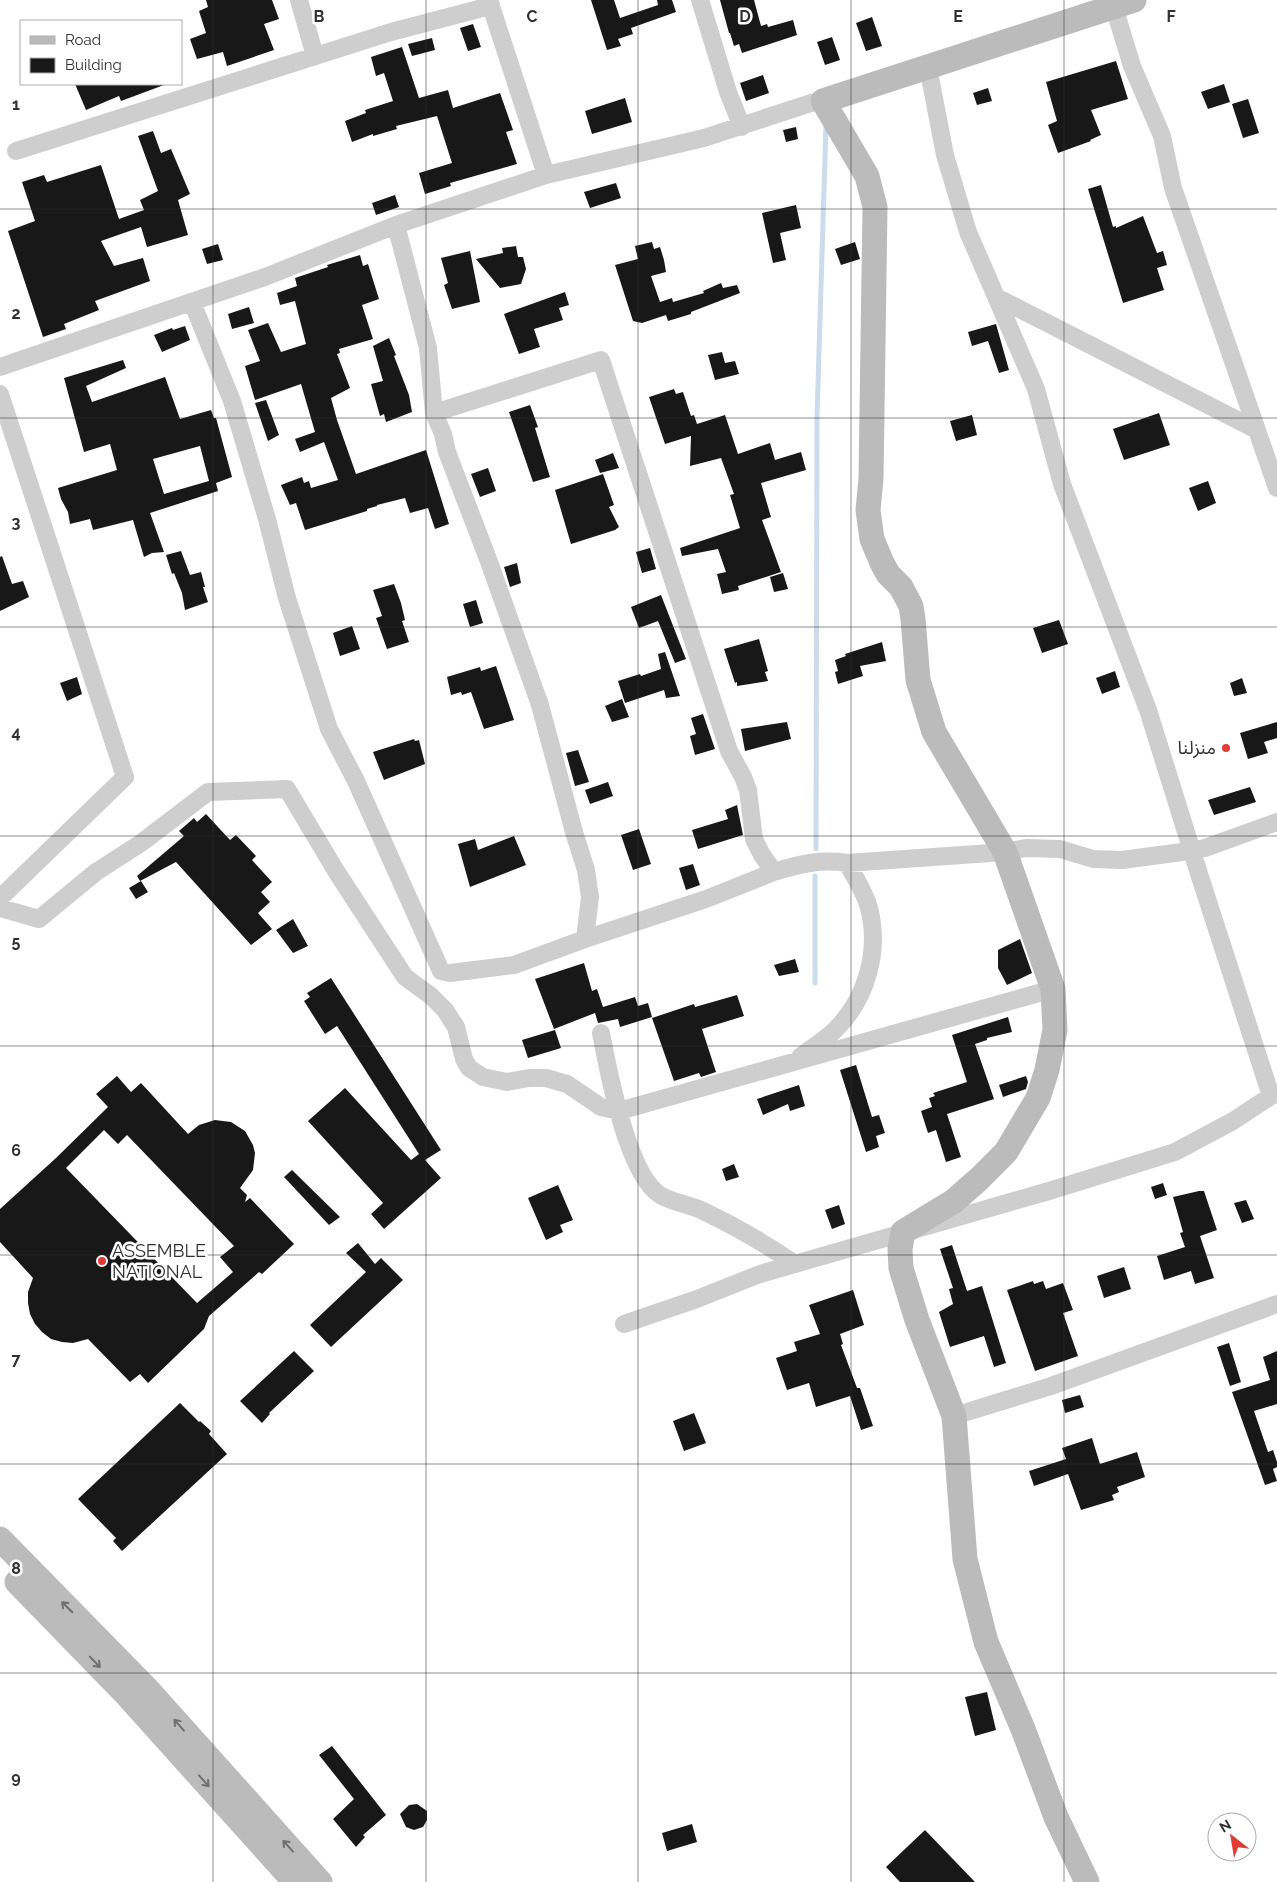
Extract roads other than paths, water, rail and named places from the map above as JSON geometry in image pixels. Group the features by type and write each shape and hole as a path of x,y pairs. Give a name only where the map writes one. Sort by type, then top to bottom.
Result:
{"street":[{"path":"300,0 315,56"},
{"path":"700,0 728,92 742,127"},
{"path":"16,151 391,32 489,3 546,175"},
{"path":"0,367 265,277 396,225 546,175 704,138 742,127 811,103 823,101 1124,3 1132,66 1162,136 1173,188 1277,488"},
{"path":"624,1324 697,1299 760,1274 1049,1191 1175,1152 1234,1121 1271,1096 1148,710 1062,484 1036,389 968,232 945,155 928,67"},
{"path":"823,101 867,176 875,207 871,479 868,510 872,539 888,574 901,587 911,606 914,619 918,680 934,732 1005,852 1053,989 1055,1030 1047,1070 1038,1098 1006,1152 954,1201 903,1232 900,1249 901,1268 917,1320 954,1416 966,1559 986,1642 1023,1729 1056,1817 1087,1882"},
{"path":"396,225 428,348 434,413 540,705 586,870 590,897 585,939"},
{"path":"996,297 1255,429"},
{"path":"192,302 232,401 267,519 287,598 329,729 360,789 441,971 450,973 514,965 585,939 706,899 774,872 808,862 830,861 847,864 1005,852 1026,848 1060,849 1093,859 1122,860 1205,848 1277,822"},
{"path":"434,413 601,360 729,751 748,790 754,839 774,872"},
{"path":"0,394 125,777 0,898"},
{"path":"0,908 39,919 96,872 141,843 208,792 286,789 336,871 405,977 431,996 445,1010 456,1027 464,1059 469,1068 483,1077 507,1082 546,1078 567,1084 601,1107 619,1111 1053,989"},
{"path":"792,1063 836,1030 850,1012 864,986 871,962 873,941 869,907 847,864"},
{"path":"601,1033 629,1146 640,1168 659,1194 702,1211 763,1242 795,1264"},
{"path":"954,1416 1052,1386 1277,1304"},
{"path":"0,1539 148,1690 320,1882"},
{"path":"0,1564 124,1692 295,1882"}],"waterway":[{"path":"816,849 817,417 826,125"},
{"path":"815,876 815,983"}],"place":[{"name":"منزلنا","path":"1226,748"},
{"name":"ASSEMBLE NATIONAL","path":"102,1261"}]}
